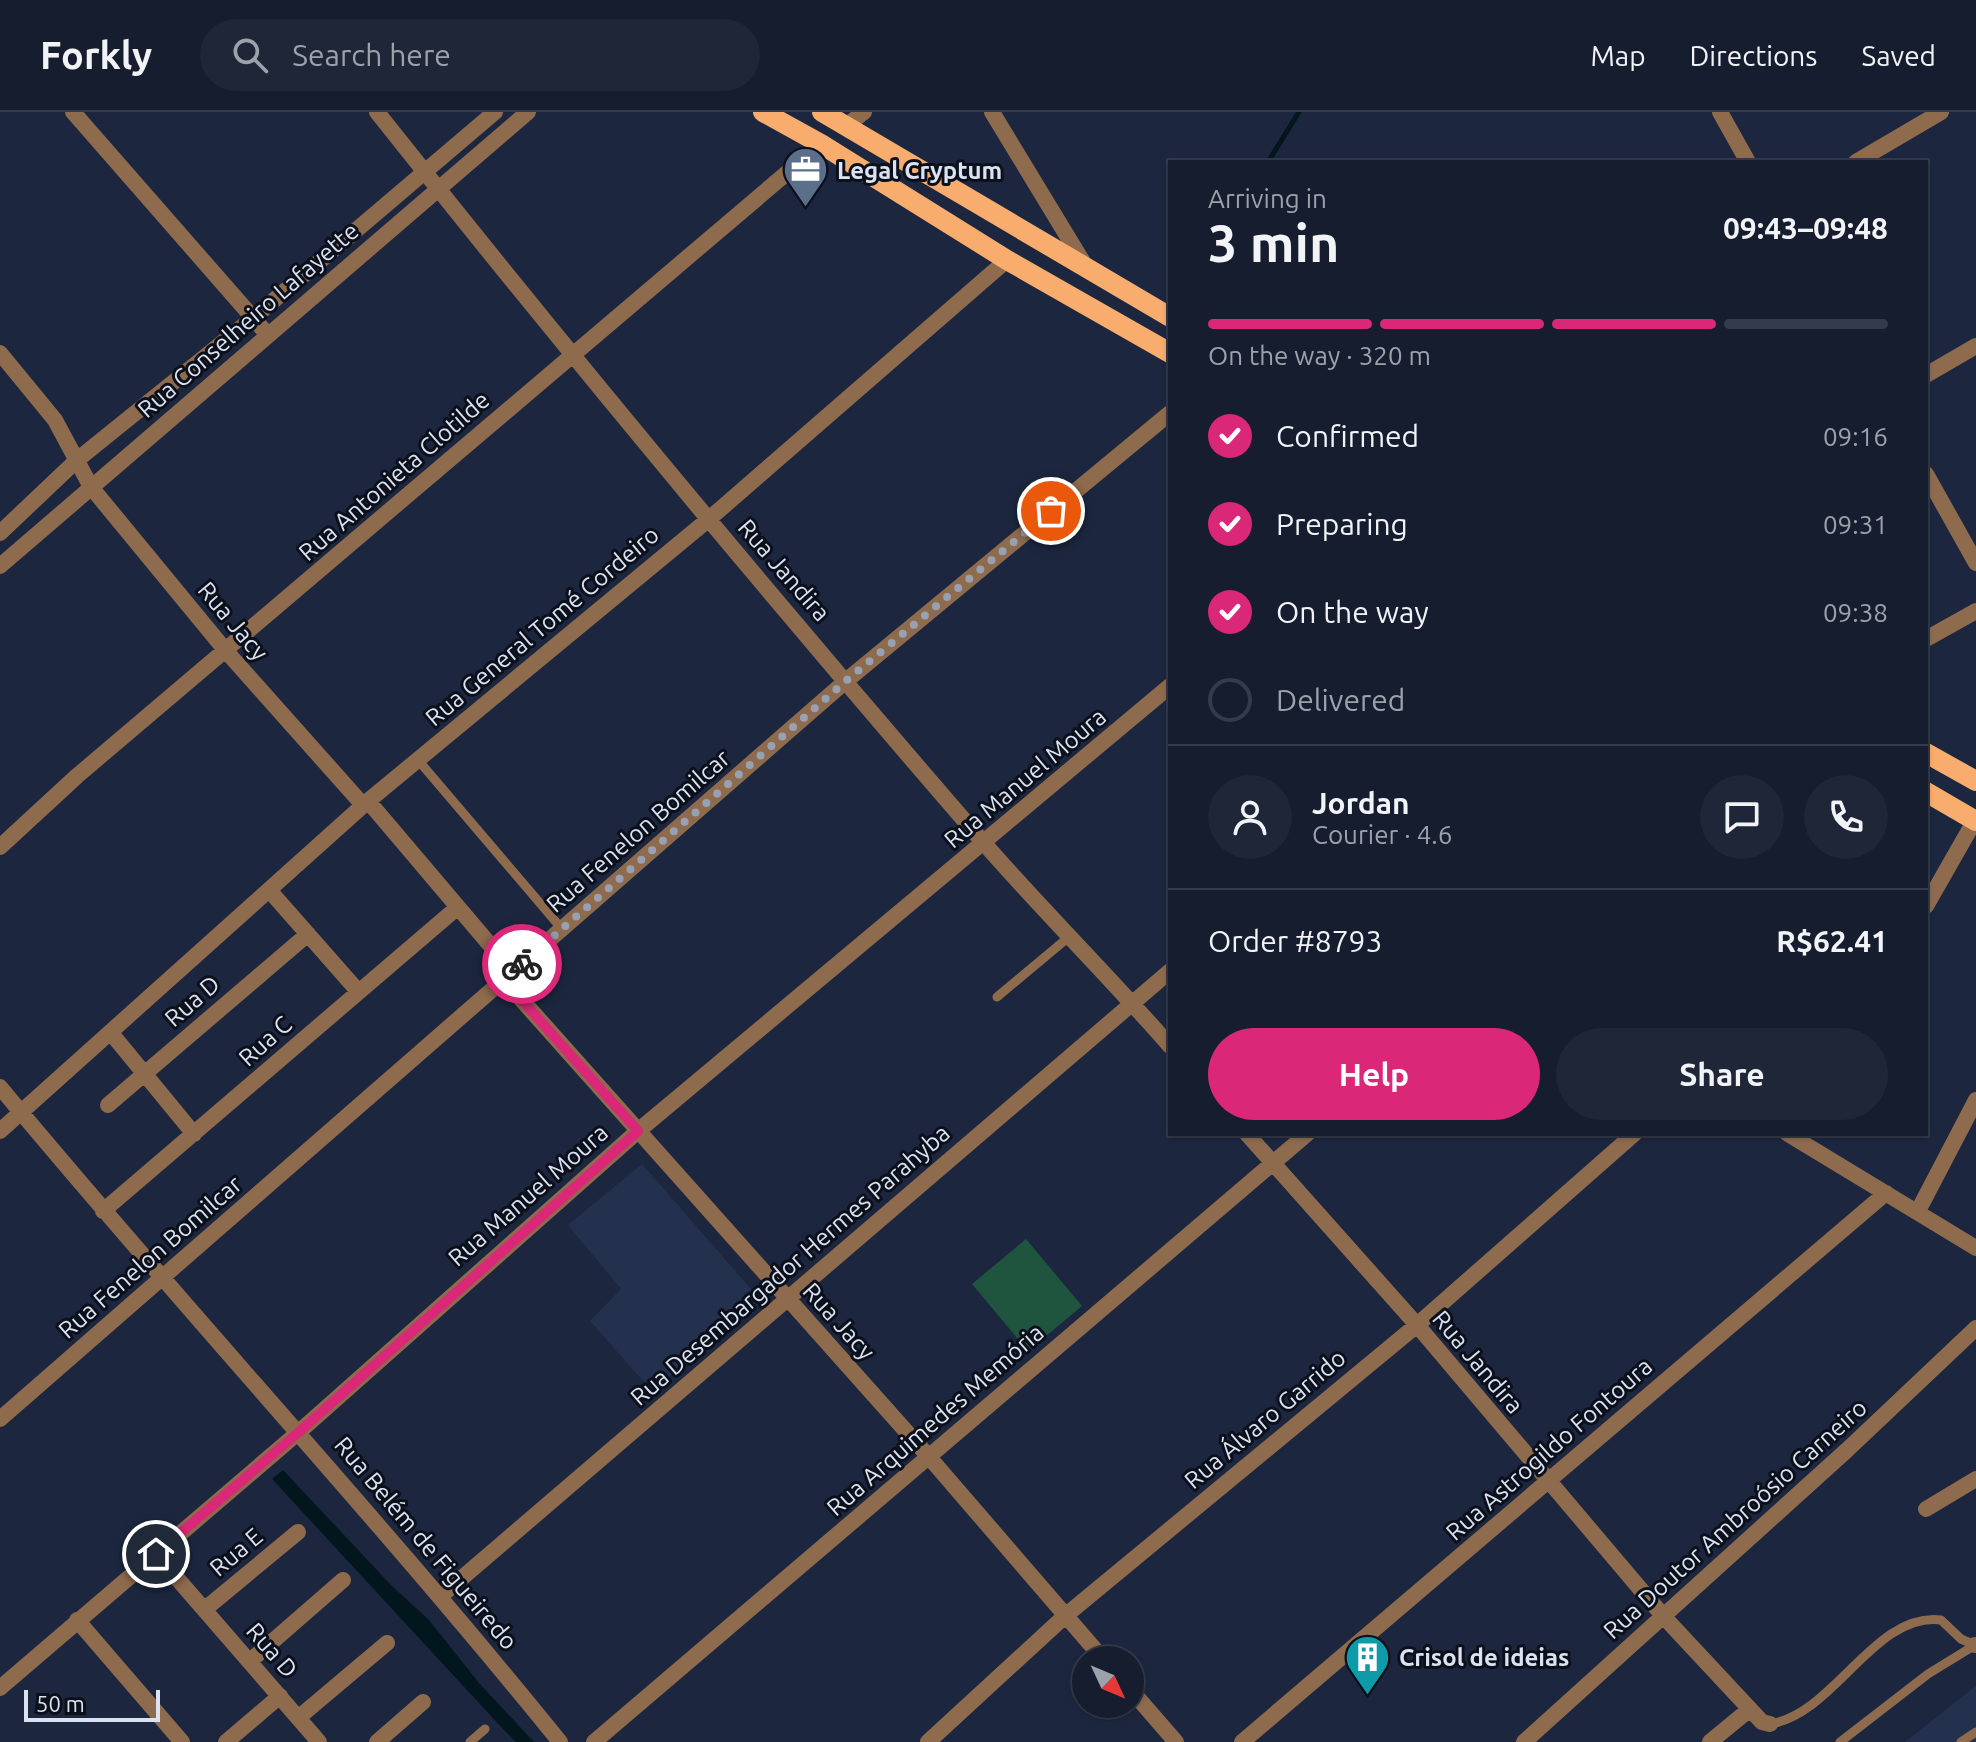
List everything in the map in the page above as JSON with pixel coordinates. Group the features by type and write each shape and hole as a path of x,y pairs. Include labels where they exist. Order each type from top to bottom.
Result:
{"main road":[{"path":"763,112 821,144 1007,260 1168,352"},
{"path":"822,112 1168,316"},
{"path":"1928,754 1976,781"},
{"path":"1928,793 1975,821"}],"street":[{"path":"73,112 268,335"},
{"name":"Rua Jandira","path":"377,112 435,190 572,355 984,843 1168,1044"},
{"name":"Rua Conselheiro Lafayette","path":"0,533 77,460 253,318 495,112"},
{"name":"Rua Conselheiro Lafayette","path":"0,566 528,112"},
{"path":"846,126 864,112"},
{"path":"992,112 1086,267"},
{"path":"1720,112 1747,160"},
{"path":"1859,160 1941,112"},
{"name":"Rua Antonieta Clotilde","path":"0,847 821,144"},
{"name":"Rua General Tomé Cordeiro","path":"0,1131 365,803 709,519 1007,260"},
{"path":"1928,374 1976,346"},
{"name":"Rua Jacy","path":"0,353 55,420 91,487 226,651 458,907 508,976 638,1131 929,1457 1092,1646"},
{"name":"Rua Fenelon Bomilcar","path":"0,1419 847,680 1168,415"},
{"path":"1928,478 1976,563"},
{"path":"1928,638 1976,611"},
{"name":"Rua Manuel Moura","path":"0,1688 300,1431 638,1131 1168,688"},
{"path":"1928,903 1975,821"},
{"path":"269,890 357,990"},
{"name":"Rua C","path":"103,1211 357,990 458,907"},
{"name":"Rua D","path":"108,1105 308,934"},
{"name":"Rua Desembargador Hermes Parahyba","path":"442,1595 1168,973"},
{"path":"111,1033 194,1134"},
{"name":"Rua Belém de Figueiredo","path":"0,1087 103,1211 442,1595 560,1742"},
{"path":"1918,1211 1976,1100"},
{"name":"Rua Jandira","path":"1249,1136 1417,1325 1664,1617 1762,1722 1770,1724"},
{"name":"Rua Arquimedes Memória","path":"594,1742 1305,1136"},
{"name":"Rua Álvaro Garrido","path":"928,1742 1065,1616 1417,1325 1632,1136"},
{"path":"1795,1136 1976,1248"},
{"name":"Rua Astrogildo Fontoura","path":"1242,1742 1886,1193"},
{"name":"Rua Doutor Ambroósio Carneiro","path":"1524,1742 1976,1328"},
{"path":"1926,1509 1976,1479"},
{"name":"Rua E","path":"205,1609 298,1532"},
{"name":"Rua D","path":"156,1554 319,1742"},
{"path":"250,1661 343,1580"},
{"path":"77,1620 182,1742"},
{"path":"298,1718 387,1643"},
{"path":"226,1742 280,1696"},
{"path":"377,1742 423,1702"},
{"path":"1144,1705 1176,1742"},
{"path":"1710,1742 1750,1709"}],"lane":[{"path":"418,760 562,929"},
{"path":"997,997 1070,936"},
{"path":"1770,1724 1787,1719 1826,1692 1895,1631 1918,1620 1941,1620 1961,1639 1975,1645"},
{"path":"1840,1742 1928,1674 1975,1645"},
{"path":"470,1742 485,1729"},
{"path":"1963,1741 1976,1732"}],"shaded area":[{"path":"642,1164 758,1297 755,1304 652,1391 590,1321 621,1289 568,1225"},
{"path":"283,1470 391,1585 429,1620 479,1683 534,1742 516,1742 503,1729 272,1479"},
{"path":"1976,1686 1976,1742 1905,1742"}],"green space":[{"path":"1026,1239 1082,1306 1028,1351 972,1284"}],"waterway":[{"path":"1269,160 1299,112"}],"way so far":[{"path":"522,964 847,680 1051,511"}],"place":[{"name":"Legal Cryptum","path":"806,209"},
{"name":"Crisol de ideias","path":"1368,1696"}],"route":[{"path":"156,1554 300,1431 638,1131 504,980 522,964"}]}
